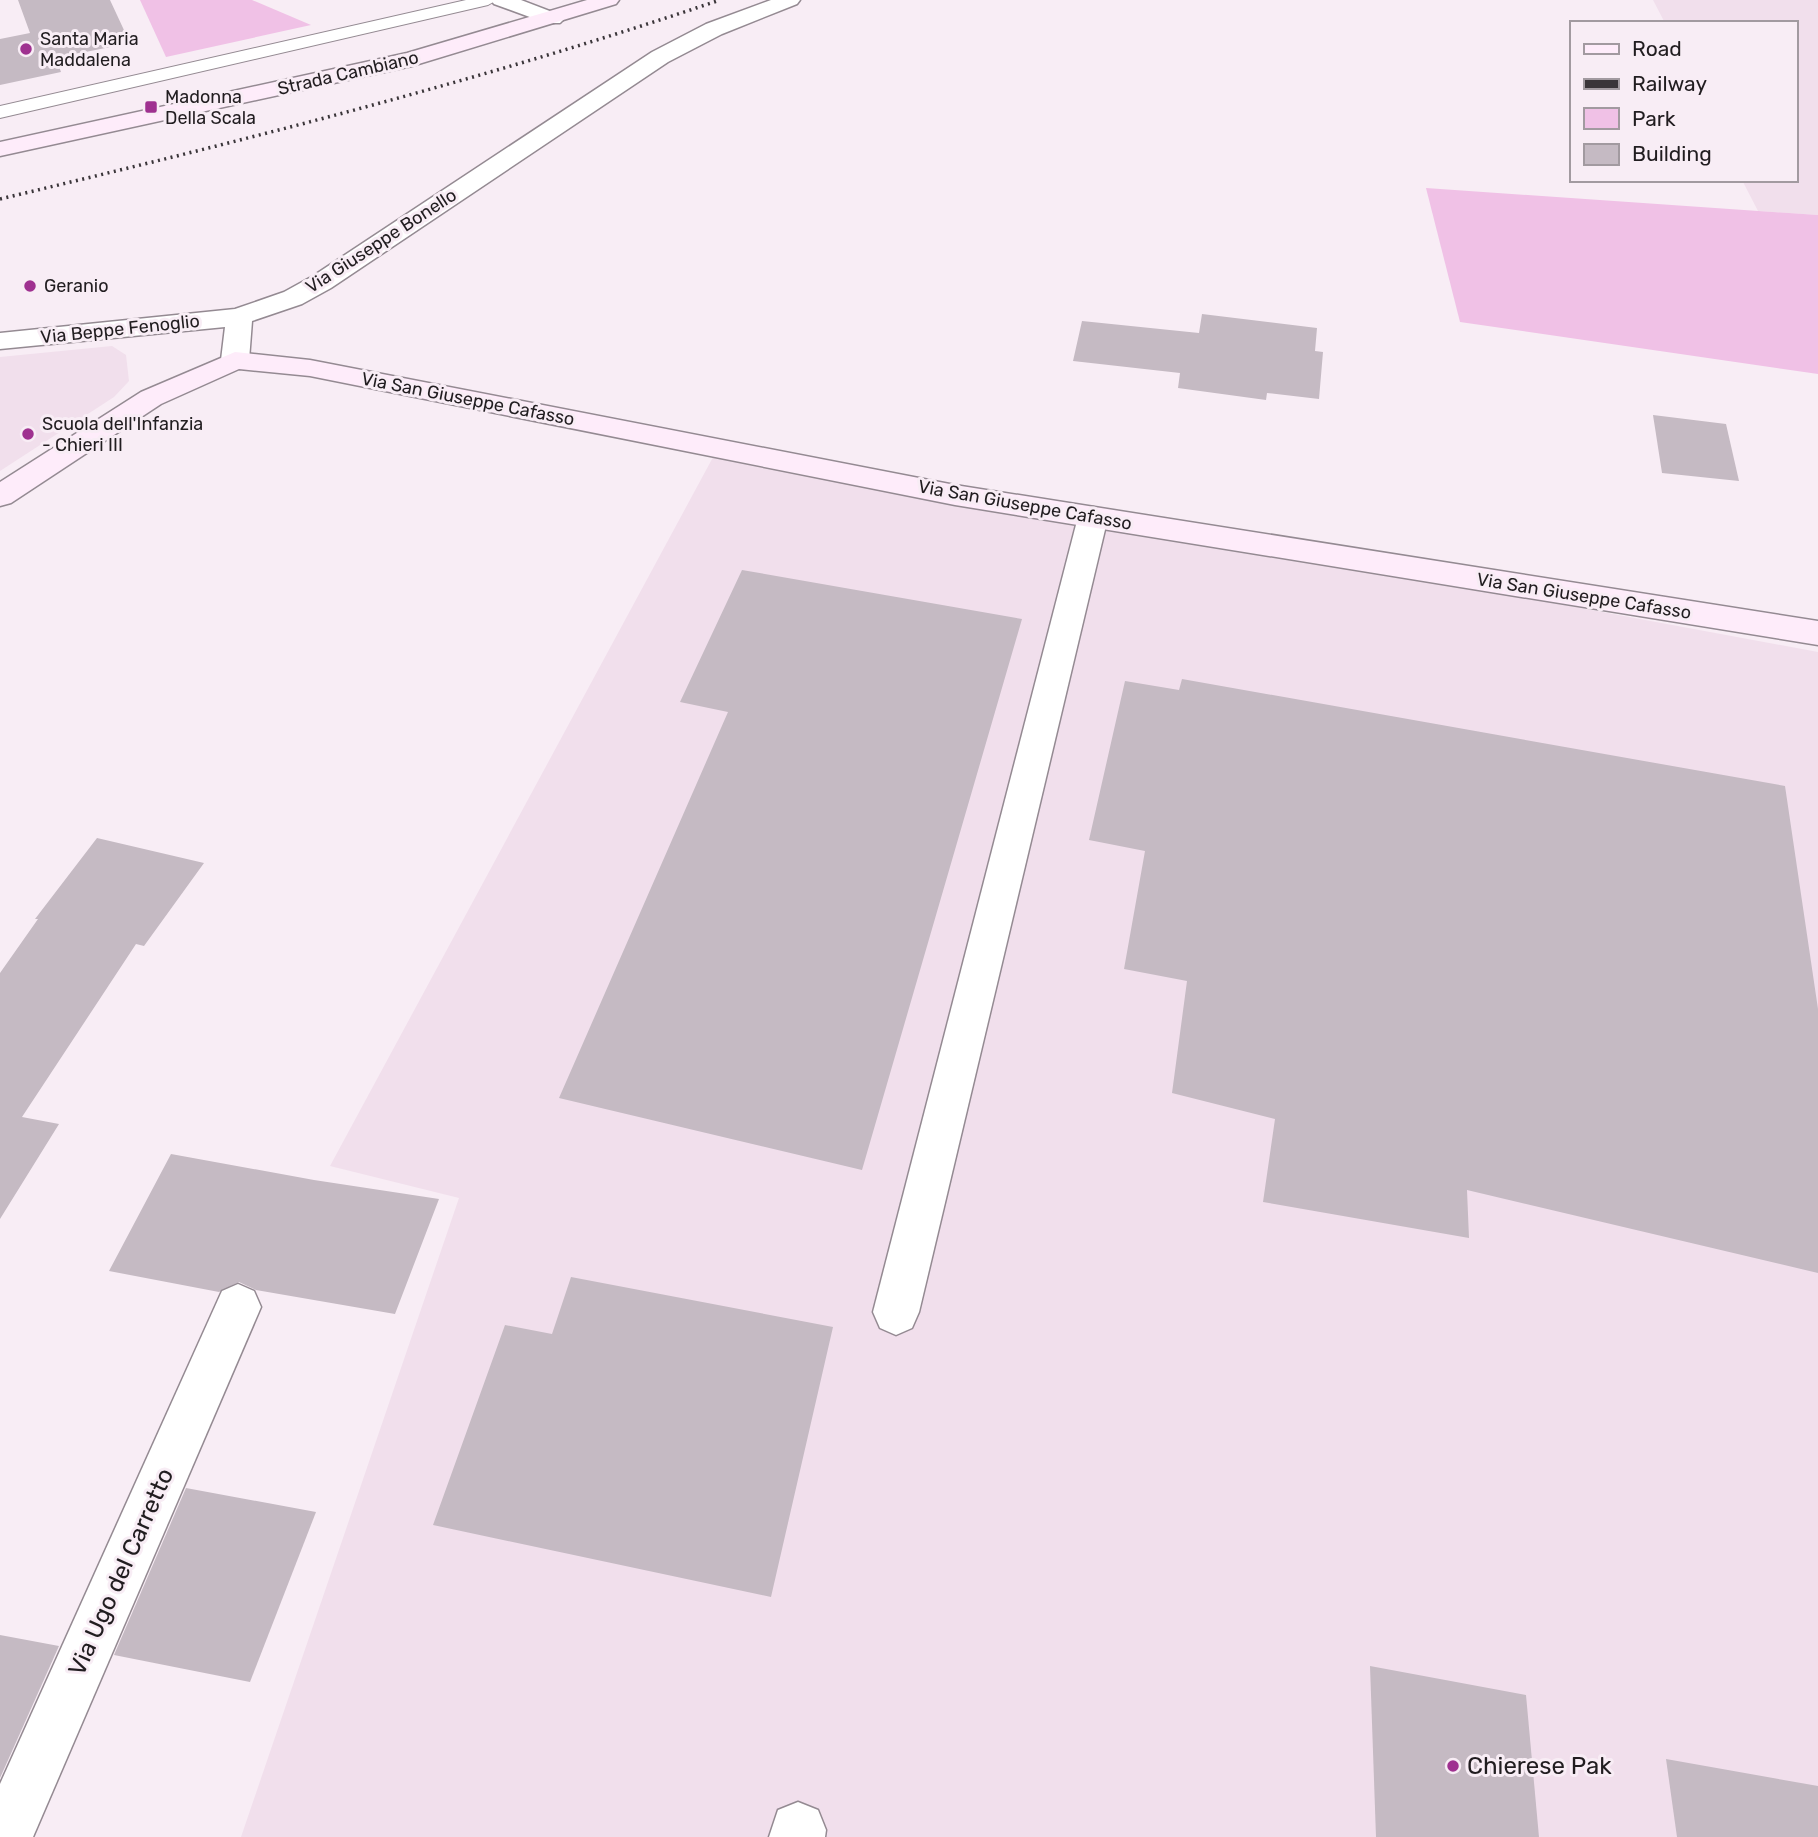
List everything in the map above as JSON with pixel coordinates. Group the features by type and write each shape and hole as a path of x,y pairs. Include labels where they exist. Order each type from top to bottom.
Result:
{"street":[{"path":"501,0 553,19"},
{"name":"Strada Cambiano","path":"0,149 412,59 553,19 609,0"},
{"name":"Via Giuseppe Bonello","path":"239,317 293,298 322,282 660,57 714,29 790,0"},
{"path":"0,496 151,398 235,360 239,317"},
{"name":"Via Beppe Fenoglio","path":"0,341 239,317"},
{"name":"Via San Giuseppe Cafasso","path":"235,360 310,368 955,495 1818,633"},
{"path":"896,1312 1093,517"},
{"name":"Via Ugo del Carretto","path":"5,1837 238,1307"}],"lane":[{"path":"0,111 488,0"}],"shaded area":[{"path":"1653,0 1818,0 1818,215 1758,211 1743,182 1797,182 1797,21 1664,21"},
{"name":"Scuola dell'Infanzia - Chieri III","path":"112,346 126,355 129,381 114,397 0,471 0,357"},
{"path":"718,448 1818,652 1818,1837 241,1837 459,1198 330,1166"}],"green space":[{"path":"140,0 252,0 311,25 166,57"},
{"path":"1426,188 1818,215 1818,374 1460,322"}],"building":[{"path":"18,0 110,0 130,43 56,58 61,72 0,85 0,39 30,33"},
{"path":"1202,314 1317,328 1315,351 1323,352 1319,399 1267,393 1266,400 1178,388 1180,373 1073,361 1082,321 1199,333"},
{"path":"1653,415 1726,424 1739,481 1662,473"},
{"path":"742,570 1022,619 862,1170 559,1098 728,712 680,702"},
{"path":"1182,679 1785,786 1818,1009 1818,1273 1467,1190 1469,1238 1263,1202 1275,1119 1172,1093 1187,981 1124,969 1145,851 1089,840 1125,681 1179,690"},
{"path":"97,838 204,863 144,946 136,944 22,1117 59,1124 0,1219 0,973 38,919 35,919"},
{"path":"171,1154 439,1199 395,1314 256,1290 239,1282 219,1292 109,1271"},
{"path":"571,1277 833,1327 771,1597 433,1525 505,1325 552,1334"},
{"path":"186,1488 316,1512 250,1682 114,1655"},
{"path":"0,1635 59,1646 0,1778"},
{"name":"Chierese Pak","path":"1370,1666 1526,1695 1539,1837 1376,1837"},
{"name":"Chierese Pak","path":"1666,1759 1818,1786 1818,1837 1677,1837"}],"railway":[{"path":"0,199 363,108 542,57 720,0"}],"place":[{"name":"Santa Maria Maddalena","path":"26,49"},
{"name":"Madonna Della Scala","path":"151,107"},
{"name":"Geranio","path":"30,286"},
{"name":"Scuola dell'Infanzia - Chieri III","path":"28,434"},
{"name":"Chierese Pak","path":"1453,1766"}]}
